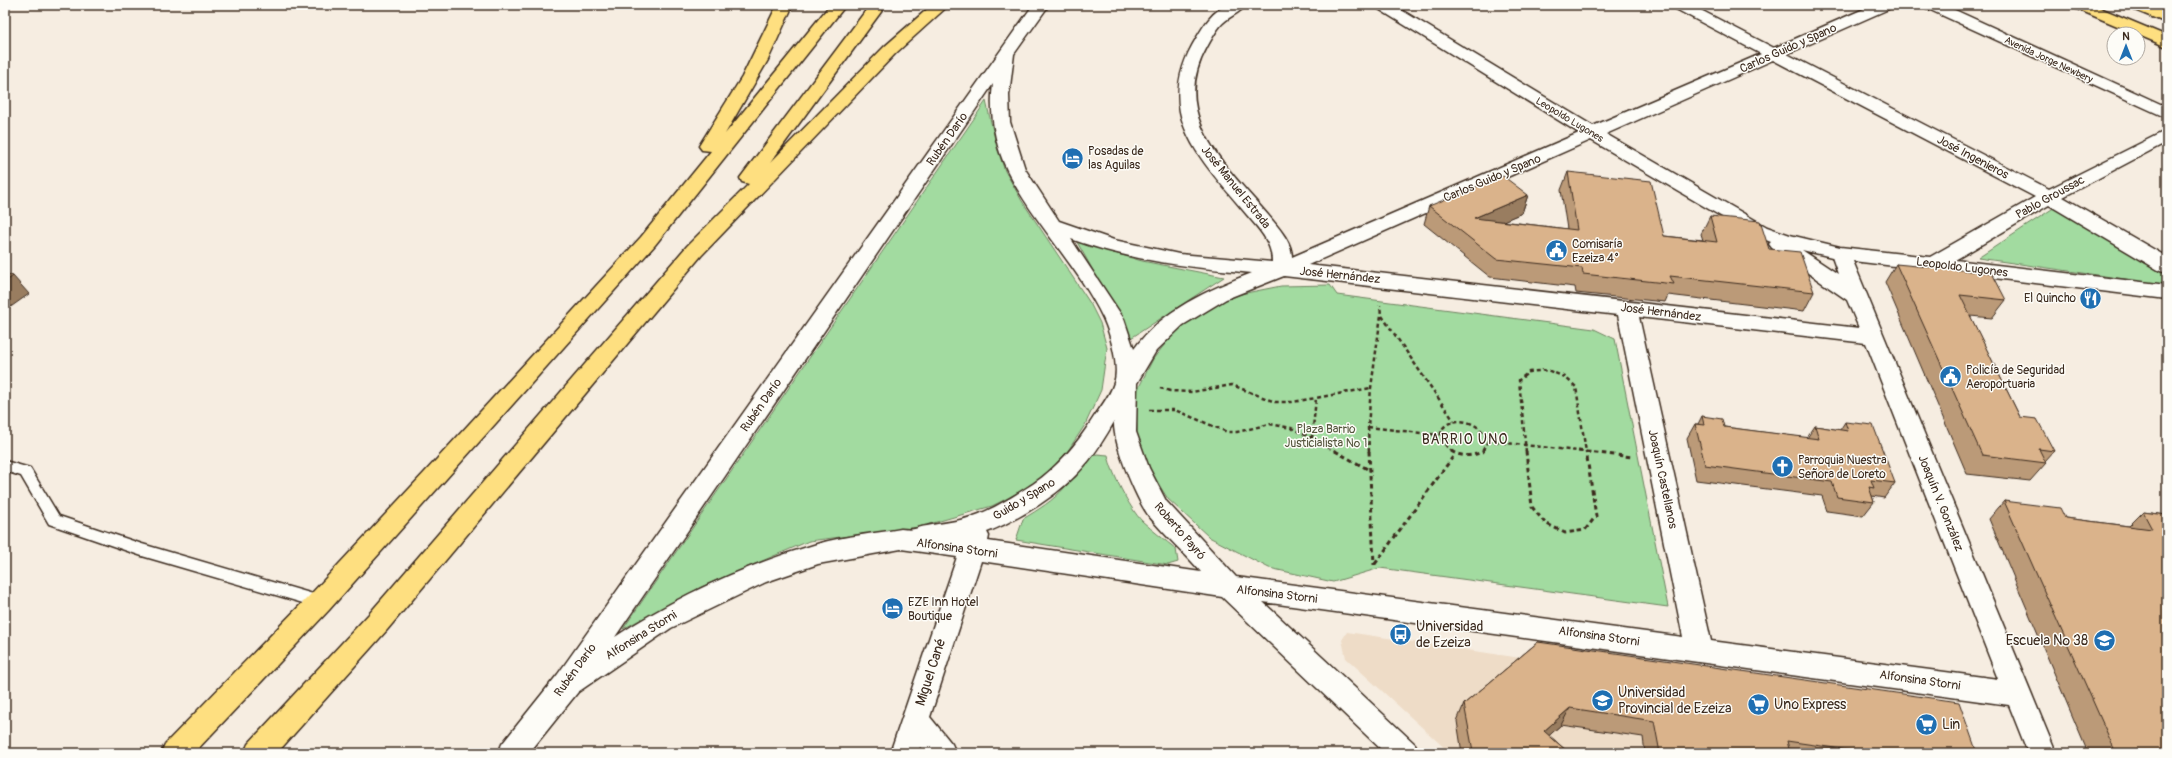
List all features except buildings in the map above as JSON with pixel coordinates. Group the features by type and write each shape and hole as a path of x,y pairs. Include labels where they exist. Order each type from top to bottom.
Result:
{"highway":[{"path":"648,240 735,105 770,43 785,5"},
{"path":"175,753 320,602 648,240 838,5"},
{"path":"258,753 378,622 694,251 878,5"},
{"path":"694,251 890,50 941,5"},
{"path":"2080,5 2167,42"},
{"path":"2135,5 2167,17"},
{"path":"2143,5 2167,17"}],"street":[{"path":"1041,5 1006,54 1000,95 1001,122 1008,149 1016,170 1033,198 1053,226"},
{"name":"José Manuel Estrada","path":"1238,5 1214,22 1198,48 1188,74 1186,100 1191,124 1205,153 1272,232 1282,251 1282,269"},
{"name":"Leopoldo Lugones","path":"1382,5 1593,134 1760,230 1856,296"},
{"path":"1679,5 1775,54"},
{"name":"Carlos Guido y Spano","path":"1125,385 1142,353 1162,331 1190,310 1224,292 1282,269 1886,5"},
{"name":"Avenida Jorge Newbery","path":"1931,5 2167,113"},
{"name":"Rubén Darío","path":"512,753 568,683 1006,54"},
{"name":"José Ingenieros","path":"1775,54 2049,197 2167,266"},
{"name":"Pablo Groussac","path":"1935,263 2049,197 2167,134"},
{"name":"José Hernández","path":"1053,226 1110,246 1142,254 1178,260 1282,269 1874,337"},
{"name":"Roberto Payró","path":"1053,226 1114,320 1122,343 1126,361 1125,432 1137,468 1157,508 1198,551 1229,587 1405,753"},
{"name":"Leopoldo Lugones","path":"1760,230 1785,240 1840,253 1935,263 2167,292"},
{"name":"Joaquín V. González","path":"1840,253 1856,296 1874,337 2042,753"},
{"name":"Joaquín Castellanos","path":"1628,308 1699,649"},
{"name":"Guido y Spano","path":"901,540 961,530 982,524 1034,496 1058,479 1077,459 1125,385"},
{"name":"Miguel Cané","path":"904,753 971,550 982,524"},
{"name":"Alfonsina Storni","path":"568,683 662,620 706,597 757,575 818,554 901,540 1229,587 1699,649 2018,694"},
{"path":"915,719 942,753"}],"lane":[{"path":"5,466 25,472 54,520 142,550 320,602"}],"path":[{"path":"1380,305 1381,315 1371,388 1368,427 1374,565 1455,454"},
{"path":"1381,315 1454,421"},
{"path":"1547,370 1566,377 1576,387 1596,516 1585,530 1565,533 1545,523 1532,507 1526,444 1519,380 1529,372 1547,370"},
{"path":"1160,388 1170,391 1192,392 1232,385 1275,402 1292,402 1371,388"},
{"path":"1312,438 1316,398"},
{"path":"1147,411 1176,410 1227,432 1236,432 1260,425 1270,424 1291,428 1371,471"},
{"path":"1454,421 1466,421 1481,429 1488,441 1487,446 1479,454 1465,456 1455,454 1444,446 1439,435 1444,425 1454,421"},
{"path":"1368,427 1439,435"},
{"path":"1488,441 1526,444 1639,458"}],"shaded area":[{"name":"Universidad Provincial de Ezeiza","path":"1347,632 1568,665 1965,753 1450,753 1346,658 1342,640"}],"green space":[{"path":"986,101 997,148 1005,171 1022,201 1090,303 1100,323 1107,348 1101,390 1085,425 1067,452 1045,475 1024,490 992,506 919,527 809,541 701,587 623,629"},
{"path":"2055,207 2167,274 2167,285 1978,258"},
{"path":"1077,242 1142,261 1224,277 1131,338"},
{"name":"Plaza Barrio Justicialista Nº 1","path":"1330,285 1337,295 1594,329 1615,339 1668,607 1380,568 1333,582 1269,568 1209,537 1168,499 1145,463 1137,435 1136,393 1153,359 1177,329 1207,307 1236,295 1281,286"},
{"path":"1097,454 1108,455 1117,480 1132,508 1142,521 1176,549 1178,562 1168,565 1016,540 1023,519 1056,496 1083,464"}],"place":[{"name":"Posadas de las Aguilas","path":"1073,158"},
{"name":"Comisaría Ezeiza 4°","path":"1556,251"},
{"name":"El Quincho","path":"2091,298"},
{"name":"Policía de Seguridad Aeroportuaria","path":"1951,377"},
{"name":"Parroquia Nuestra Señora de Loreto","path":"1783,467"},
{"name":"EZE Inn Hotel Boutique","path":"892,609"},
{"name":"Universidad de Ezeiza","path":"1401,634"},
{"name":"Escuela Nº 38","path":"2104,640"},
{"name":"Universidad Provincial de Ezeiza","path":"1603,700"},
{"name":"Uno Express","path":"1759,704"},
{"name":"Lin","path":"1926,724"}],"district":[{"name":"BARRIO UNO","path":"1465,439"}]}
